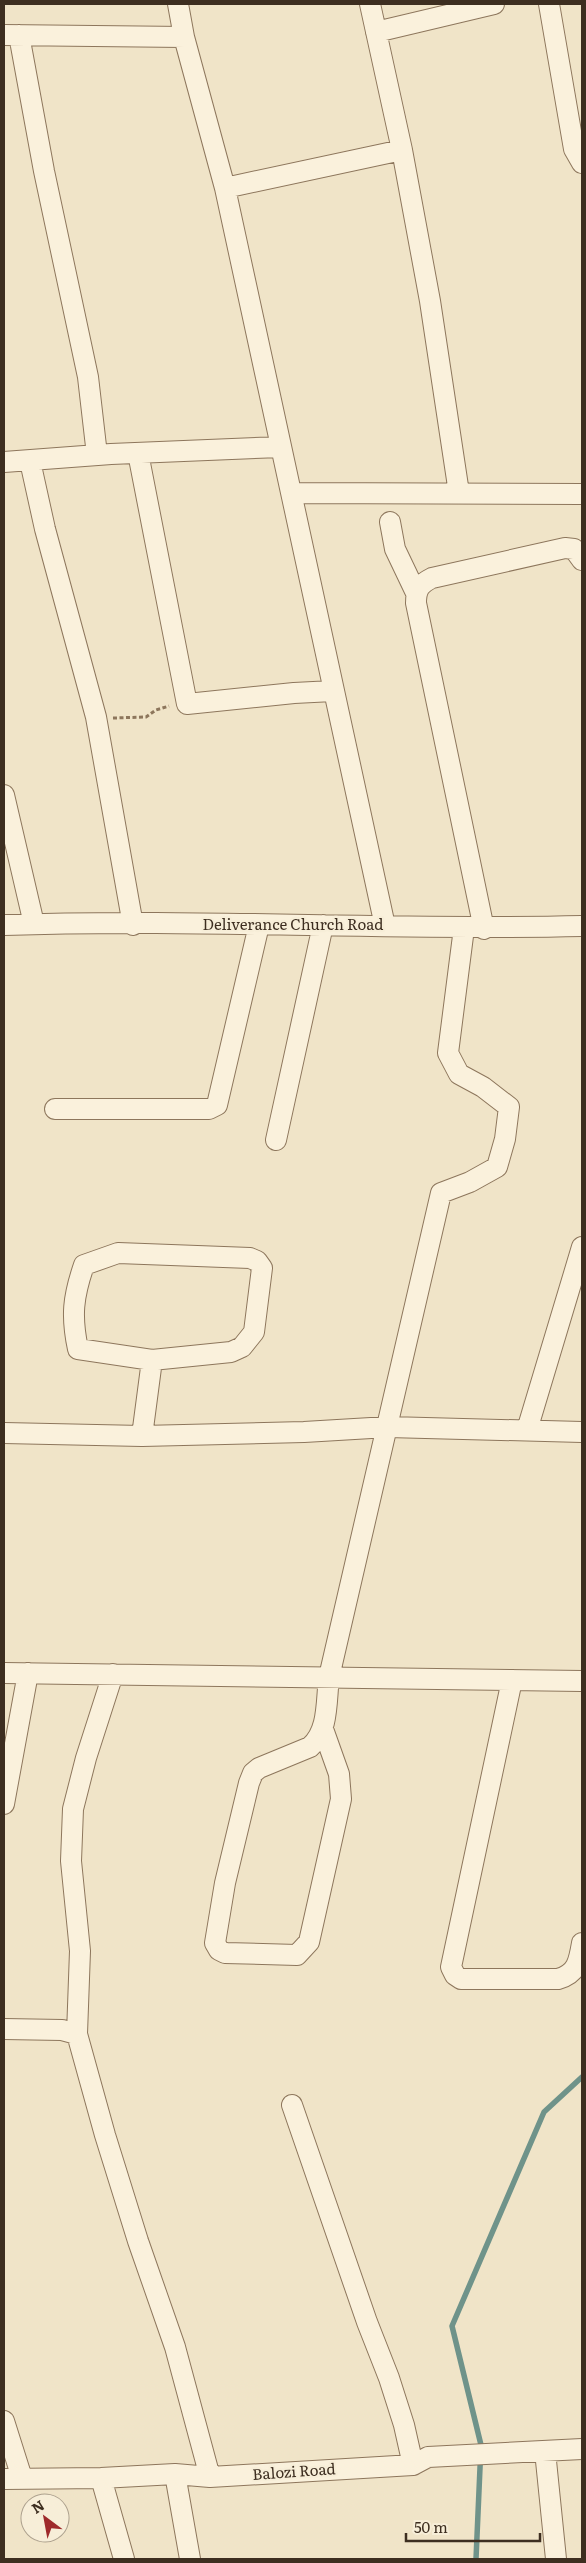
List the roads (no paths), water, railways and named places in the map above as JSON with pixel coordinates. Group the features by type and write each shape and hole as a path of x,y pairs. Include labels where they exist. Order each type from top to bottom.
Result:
{"street":[{"path":"178,4 184,37 225,188 333,691 386,926"},
{"path":"370,4 402,150 430,301 459,493"},
{"path":"376,32 494,4"},
{"path":"549,4 574,149 582,163"},
{"path":"97,455 88,377 44,170 12,35 184,37"},
{"path":"225,188 402,150"},
{"path":"4,462 30,462 97,455 281,447"},
{"path":"138,453 187,704 333,691"},
{"path":"30,462 45,529 96,717 133,924"},
{"path":"292,493 582,494"},
{"path":"390,522 395,549 416,593 416,603 484,929"},
{"path":"416,593 421,583 432,578 565,548 574,549 582,560"},
{"path":"4,795 34,924"},
{"name":"Deliverance Church Road","path":"4,925 323,925 484,929 582,926"},
{"path":"56,1109 209,1109 217,1105 259,925"},
{"path":"276,1140 323,925"},
{"path":"323,1730 339,1774 341,1799 309,1942 297,1955 224,1953 219,1950 215,1942 225,1883 249,1783 259,1768 310,1747 316,1742 323,1730 329,1677 441,1193 470,1182 496,1167 504,1139 509,1106 483,1087 459,1074 448,1053 464,928"},
{"path":"527,1430 582,1247"},
{"path":"118,1253 250,1258 258,1261 262,1268 254,1332 249,1341 231,1352 152,1360 78,1349 73,1324 74,1293 84,1264 118,1253"},
{"path":"142,1436 152,1360"},
{"path":"4,1434 142,1436 304,1432 388,1427 582,1432"},
{"path":"4,1672 582,1681"},
{"path":"4,1804 28,1673"},
{"path":"113,1674 86,1758 73,1809 72,1861 80,1951 77,2034 105,2135 135,2232 175,2347 210,2477"},
{"path":"512,1680 451,1967 455,1975 461,1979 558,1979 569,1976 575,1970 582,1943"},
{"path":"4,2029 62,2030 77,2034"},
{"path":"292,2105 404,2425 420,2461"},
{"path":"4,2421 13,2478"},
{"name":"Balozi Road","path":"13,2478 101,2478 175,2474 210,2477 505,2453 582,2449"},
{"path":"545,2451 556,2559"},
{"path":"175,2474 190,2559"},
{"path":"101,2478 124,2559"}],"waterway":[{"path":"476,2559 481,2445 452,2326 544,2112 582,2077"}]}
